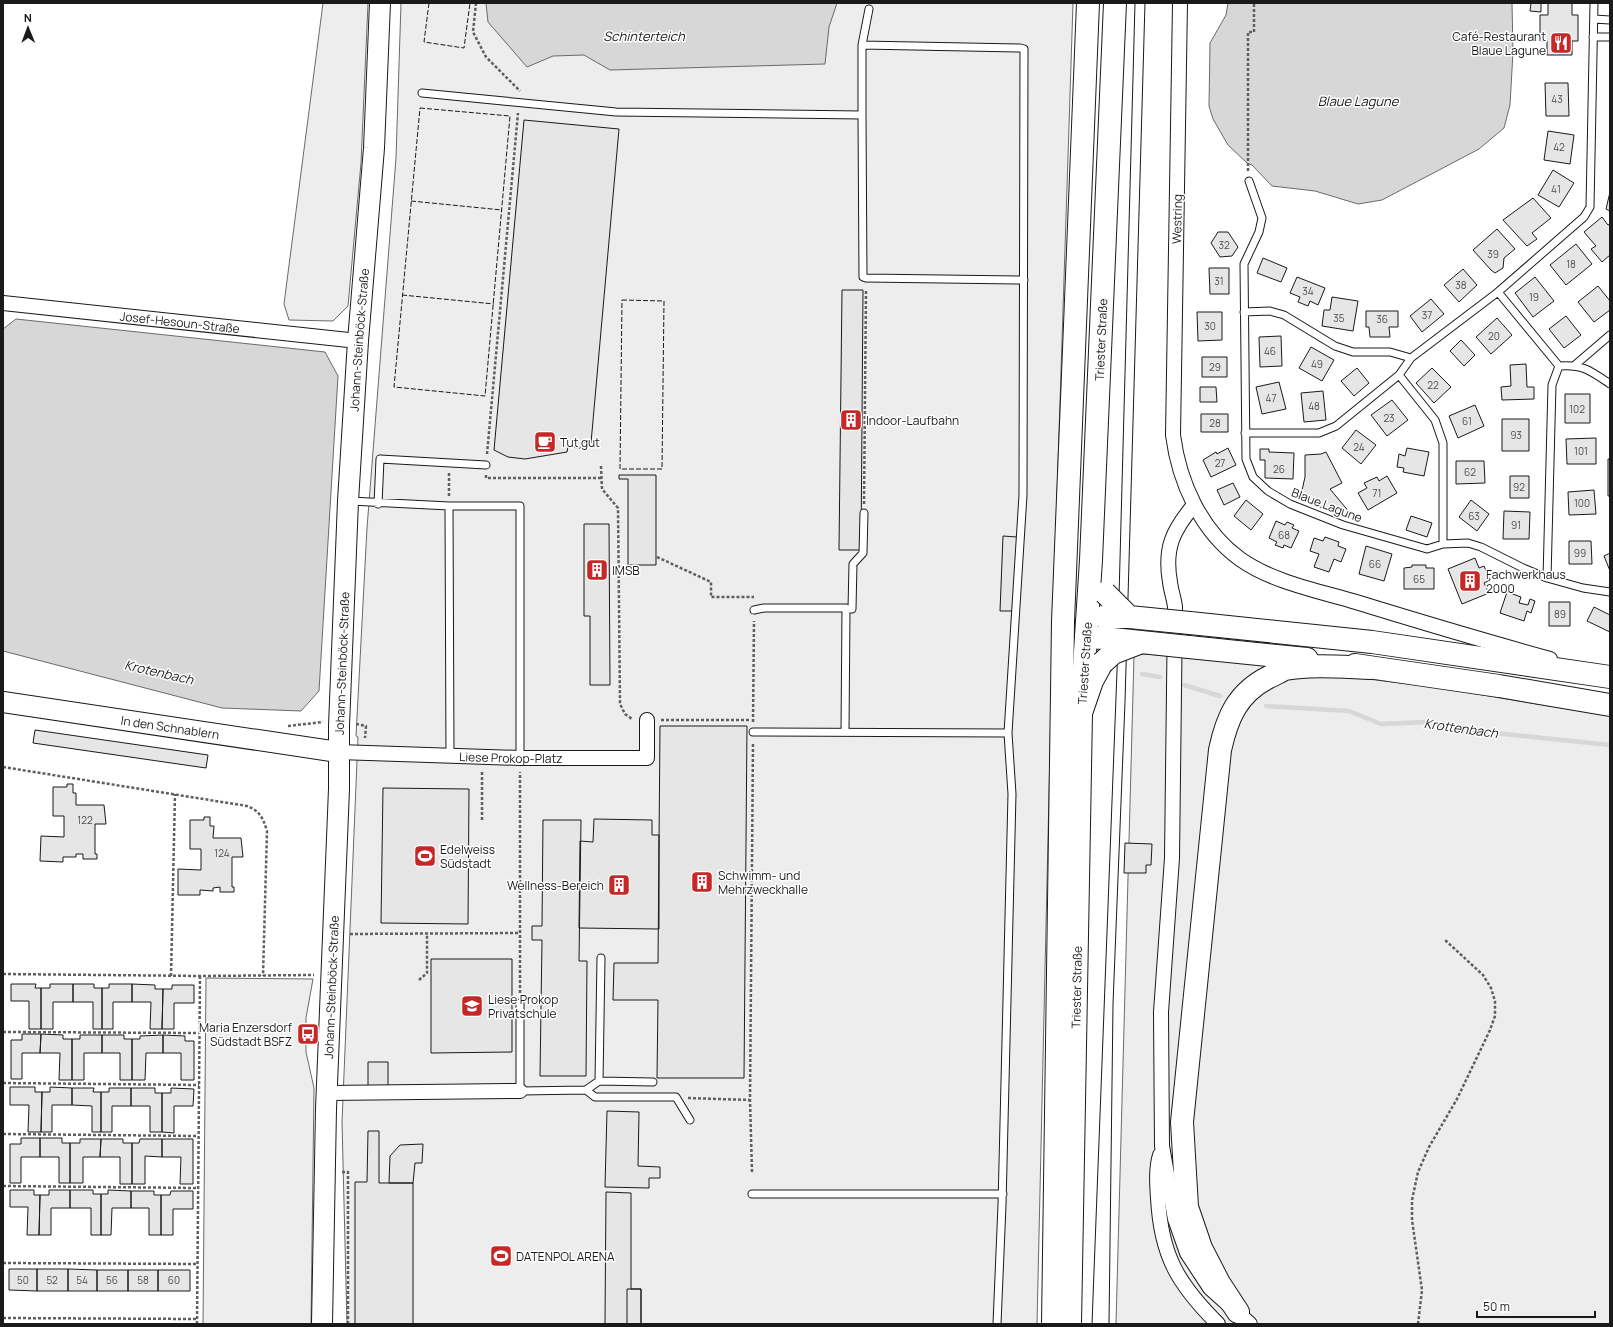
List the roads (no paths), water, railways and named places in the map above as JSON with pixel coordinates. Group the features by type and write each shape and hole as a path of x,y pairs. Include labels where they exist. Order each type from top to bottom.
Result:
{"main road":[{"name":"Triester Straße","path":"1054,1324 1063,622 1088,3"},
{"name":"Triester Straße","path":"1070,1324 1081,713 1095,627 1091,560 1115,3"},
{"path":"1091,560 1105,593 1130,617"},
{"path":"1095,627 1130,617 1372,642 1610,677"},
{"path":"1063,622 1095,627 1142,642 1307,658 1499,686 1610,705"},
{"path":"1081,713 1092,681 1102,663 1113,653 1142,642"},
{"path":"1244,1318 1219,1283 1201,1248 1188,1207 1182,1122 1220,750 1226,724 1237,704 1256,683 1284,670 1307,667 1371,668"}],"street":[{"name":"Johann-Steinböck-Straße","path":"322,1324 327,1093 340,789 338,752 348,501 358,341 374,148 380,3"},
{"name":"Westring","path":"1180,3 1174,436 1176,456 1181,473 1194,504 1209,528 1239,559 1259,571 1304,587 1610,677"},
{"name":"Josef-Hesoun-Straße","path":"3,303 286,332 358,341"},
{"path":"1194,504 1173,535 1168,554 1170,583 1175,607 1172,858 1161,1012 1162,1146 1175,1219 1187,1253 1210,1288 1244,1318"},
{"name":"In den Schnablern","path":"3,702 338,752"},
{"name":"Liese Prokop-Platz","path":"338,752 520,758 647,758 647,720"},
{"path":"327,1093 520,1091"},
{"path":"1162,1146 1158,1160 1157,1186 1160,1222 1166,1249 1174,1270 1184,1286 1218,1324"}],"lane":[{"path":"1246,433 1319,433 1336,426 1399,375 1411,358 1498,292 1584,217 1590,207 1594,3"},
{"path":"870,9 862,45 862,277 1024,280"},
{"path":"1594,19 1610,20"},
{"path":"1593,38 1610,37"},
{"path":"862,45 1024,49 1023,495 1008,733 1012,794 1002,1194 997,1324"},
{"path":"422,93 616,112 862,115"},
{"name":"Blaue Lagune","path":"1249,181 1262,218 1259,232 1244,264 1246,459 1254,477 1268,491 1290,504 1343,525 1427,549 1443,544 1468,543 1481,547 1547,578 1583,588 1610,592"},
{"path":"1498,292 1559,366"},
{"path":"1244,312 1270,311 1284,315 1335,346 1353,352 1390,352 1411,358"},
{"path":"1575,365 1610,335"},
{"path":"1559,366 1575,365 1590,370 1610,384"},
{"path":"1547,578 1552,385 1559,366"},
{"path":"1399,375 1435,420 1443,443 1443,544"},
{"path":"378,504 380,459 486,465"},
{"path":"348,501 378,504 520,506 520,758"},
{"path":"449,506 450,756"},
{"path":"754,610 764,608 852,609 854,564 864,553 864,513"},
{"path":"845,732 846,609"},
{"path":"753,732 1008,733"},
{"path":"599,1081 601,958"},
{"path":"520,1003 520,1091 586,1090 599,1081 653,1082"},
{"path":"586,1090 595,1096 676,1098 690,1120"},
{"path":"752,1194 1002,1194"}],"water":[{"name":"Schinterteich","path":"486,3 837,3 829,27 825,64 610,70 584,55 553,56 527,67 488,22"},
{"name":"Blaue Lagune","path":"1228,3 1512,3 1513,52 1510,105 1504,128 1479,149 1382,200 1358,204 1315,191 1272,186 1252,165 1247,163 1228,145 1213,119 1209,106 1210,43 1226,15"},
{"name":"Krotenbach","path":"16,319 325,352 338,376 319,691 301,711 222,708 3,651 3,329"}],"waterway":[{"name":"Krottenbach","path":"1142,674 1160,677"},
{"name":"Krottenbach","path":"1184,685 1220,696"},
{"name":"Krottenbach","path":"1266,706 1349,711 1381,724 1426,722 1465,730 1610,745"}],"tram line":[{"path":"1092,1324 1117,671 1135,3"},
{"path":"1109,1324 1113,1004 1125,702 1145,3"}],"place":[{"name":"Café-Restaurant Blaue Lagune","path":"1561,43"},
{"name":"Indoor-Laufbahn","path":"851,420"},
{"name":"Tut gut","path":"545,442"},
{"name":"IMSB","path":"597,570"},
{"name":"Fachwerkhaus 2000","path":"1470,581"},
{"name":"Edelweiss Südstadt","path":"425,856"},
{"name":"Schwimm- und Mehrzweckhalle","path":"702,882"},
{"name":"Wellness-Bereich","path":"619,885"},
{"name":"Liese Prokop Privatschule","path":"472,1006"},
{"name":"Maria Enzersdorf Südstadt BSFZ","path":"308,1034"},
{"name":"DATENPOL ARENA","path":"501,1256"}]}
